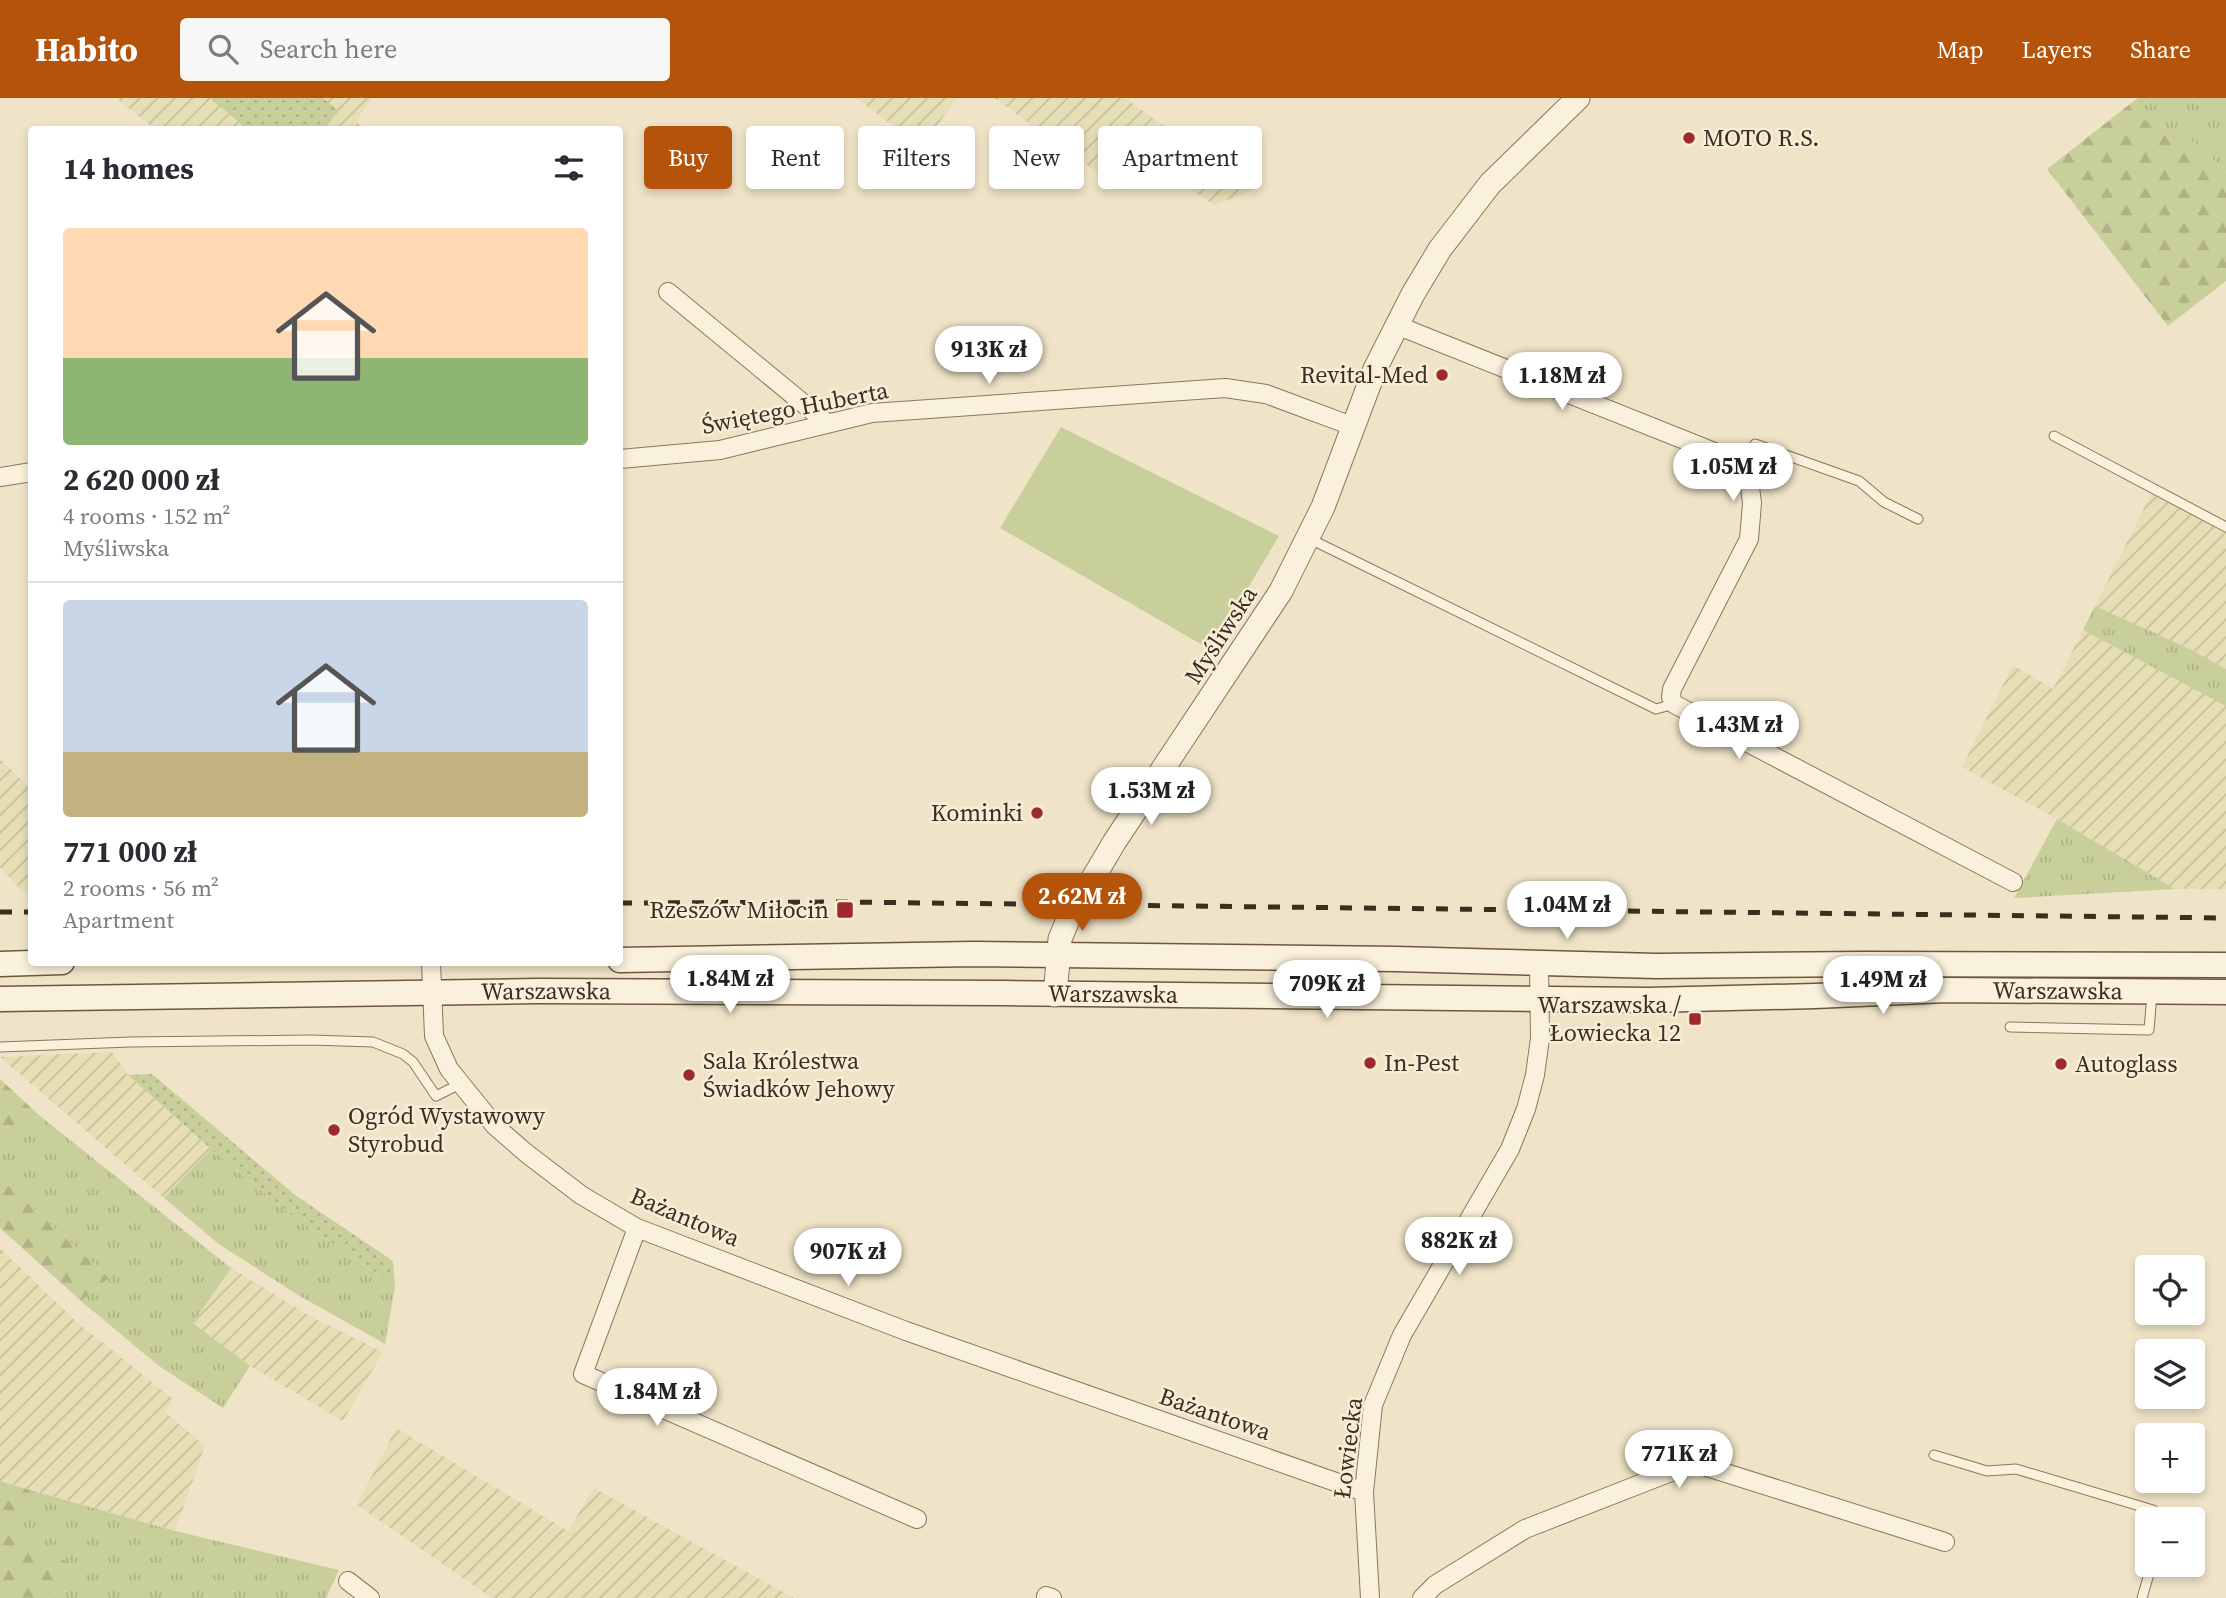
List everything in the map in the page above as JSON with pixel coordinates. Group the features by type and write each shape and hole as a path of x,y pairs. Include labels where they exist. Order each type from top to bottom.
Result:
{"main road":[{"name":"Warszawska","path":"623,960 973,954 1213,956 1656,967 1865,964 2226,965"},
{"path":"0,964 28,963"},
{"name":"Warszawska","path":"0,999 431,993 856,992 1648,1000 1946,990 2226,992"}],"street":[{"name":"Myśliwska","path":"1055,995 1060,939 1067,922 1088,884 1281,591 1323,507 1373,374 1396,325 1440,249 1499,174 1578,98"},
{"path":"668,292 827,423"},
{"path":"1396,325 1742,463 1749,479 1752,503 1749,539 1672,689 1674,704 2013,882"},
{"name":"Świętego Huberta","path":"623,459 720,450 873,413 1225,388 1266,394 1352,426"},
{"path":"0,477 28,473"},
{"name":"Łowiecka","path":"1370,1598 1364,1492 1373,1405 1402,1335 1510,1149 1526,1109 1535,1075 1540,1038 1539,963"},
{"name":"Bażantowa","path":"431,966 434,1036 449,1069 460,1084 495,1126 526,1153 581,1195 637,1228 906,1331 1364,1492"},
{"path":"637,1228 583,1374 917,1519"},
{"path":"1422,1598 1435,1585 1525,1529 1694,1463 1945,1542"},
{"path":"348,1581 370,1598"}],"lane":[{"path":"2054,436 2226,527"},
{"path":"1755,444 1859,481 1884,502 1918,519"},
{"path":"1308,538 1656,709 1674,704"},
{"path":"2010,1027 2149,1030 2152,992"},
{"path":"0,1047 130,1042 373,1042 403,1054 413,1062 436,1096 460,1084"},
{"path":"1934,1454 1987,1471 2016,1469 2143,1507"},
{"path":"2142,1598 2148,1577"}],"shaded area":[{"path":"116,98 372,98 356,121 360,126 151,126"},
{"path":"856,98 957,98 937,126 894,126"},
{"path":"994,98 1125,98 1164,126 1098,126 1098,173 1084,163 1084,126 1033,126"},
{"path":"1190,189 1253,190 1214,205"},
{"path":"2153,490 2226,530 2226,669 2190,649 2095,606"},
{"path":"2083,630 2226,704 2226,889 2175,889 1962,767 2013,665 2053,689"},
{"path":"0,759 28,786 28,890 21,890 0,867"},
{"path":"112,1052 128,1075 211,1149 164,1198 0,1057"},
{"path":"0,1248 79,1324 172,1398 166,1413 205,1446 175,1531 0,1481"},
{"path":"231,1268 313,1318 383,1352 343,1421 250,1366 193,1323"},
{"path":"396,1428 568,1531 594,1488 794,1598 492,1598 357,1505"}],"green space":[{"path":"210,98 323,98 339,111 326,126 243,126"},
{"path":"2138,98 2226,98 2226,172 2185,135 2146,121 2130,104"},
{"path":"2130,104 2146,121 2185,135 2226,172 2226,281 2168,326 2047,169"},
{"path":"1061,427 1279,536 1211,650 1000,528"},
{"path":"2095,606 2190,649 2226,669 2226,706 2083,630"},
{"path":"2057,819 2175,889 2014,898"},
{"path":"152,1074 295,1195 393,1261 395,1286 290,1214 211,1149 128,1075"},
{"path":"0,1079 40,1116 0,1129"},
{"path":"40,1116 231,1268 193,1323 250,1366 223,1408 159,1366 81,1301 109,1278 0,1178 0,1129"},
{"path":"211,1149 290,1214 395,1286 385,1344 298,1295 220,1245 164,1198"},
{"path":"0,1178 109,1278 81,1301 0,1228"},
{"path":"0,1481 30,1490 20,1533 67,1562 62,1591 48,1598 0,1598"},
{"path":"30,1490 175,1531 339,1570 326,1598 48,1598 62,1591 19,1533"}],"railway":[{"path":"623,903 844,902 2226,918"},
{"path":"0,912 28,912"}],"place":[{"name":"MOTO R.S.","path":"1689,138"},
{"name":"Revital-Med","path":"1442,375"},
{"name":"Kominki","path":"1037,813"},
{"name":"Rzeszów Miłocin","path":"845,910"},
{"name":"Warszawska / Łowiecka 12","path":"1695,1019"},
{"name":"In-Pest","path":"1370,1063"},
{"name":"Autoglass","path":"2061,1064"},
{"name":"Sala Królestwa Świadków Jehowy","path":"689,1075"},
{"name":"Ogród Wystawowy Styrobud","path":"334,1130"}]}
